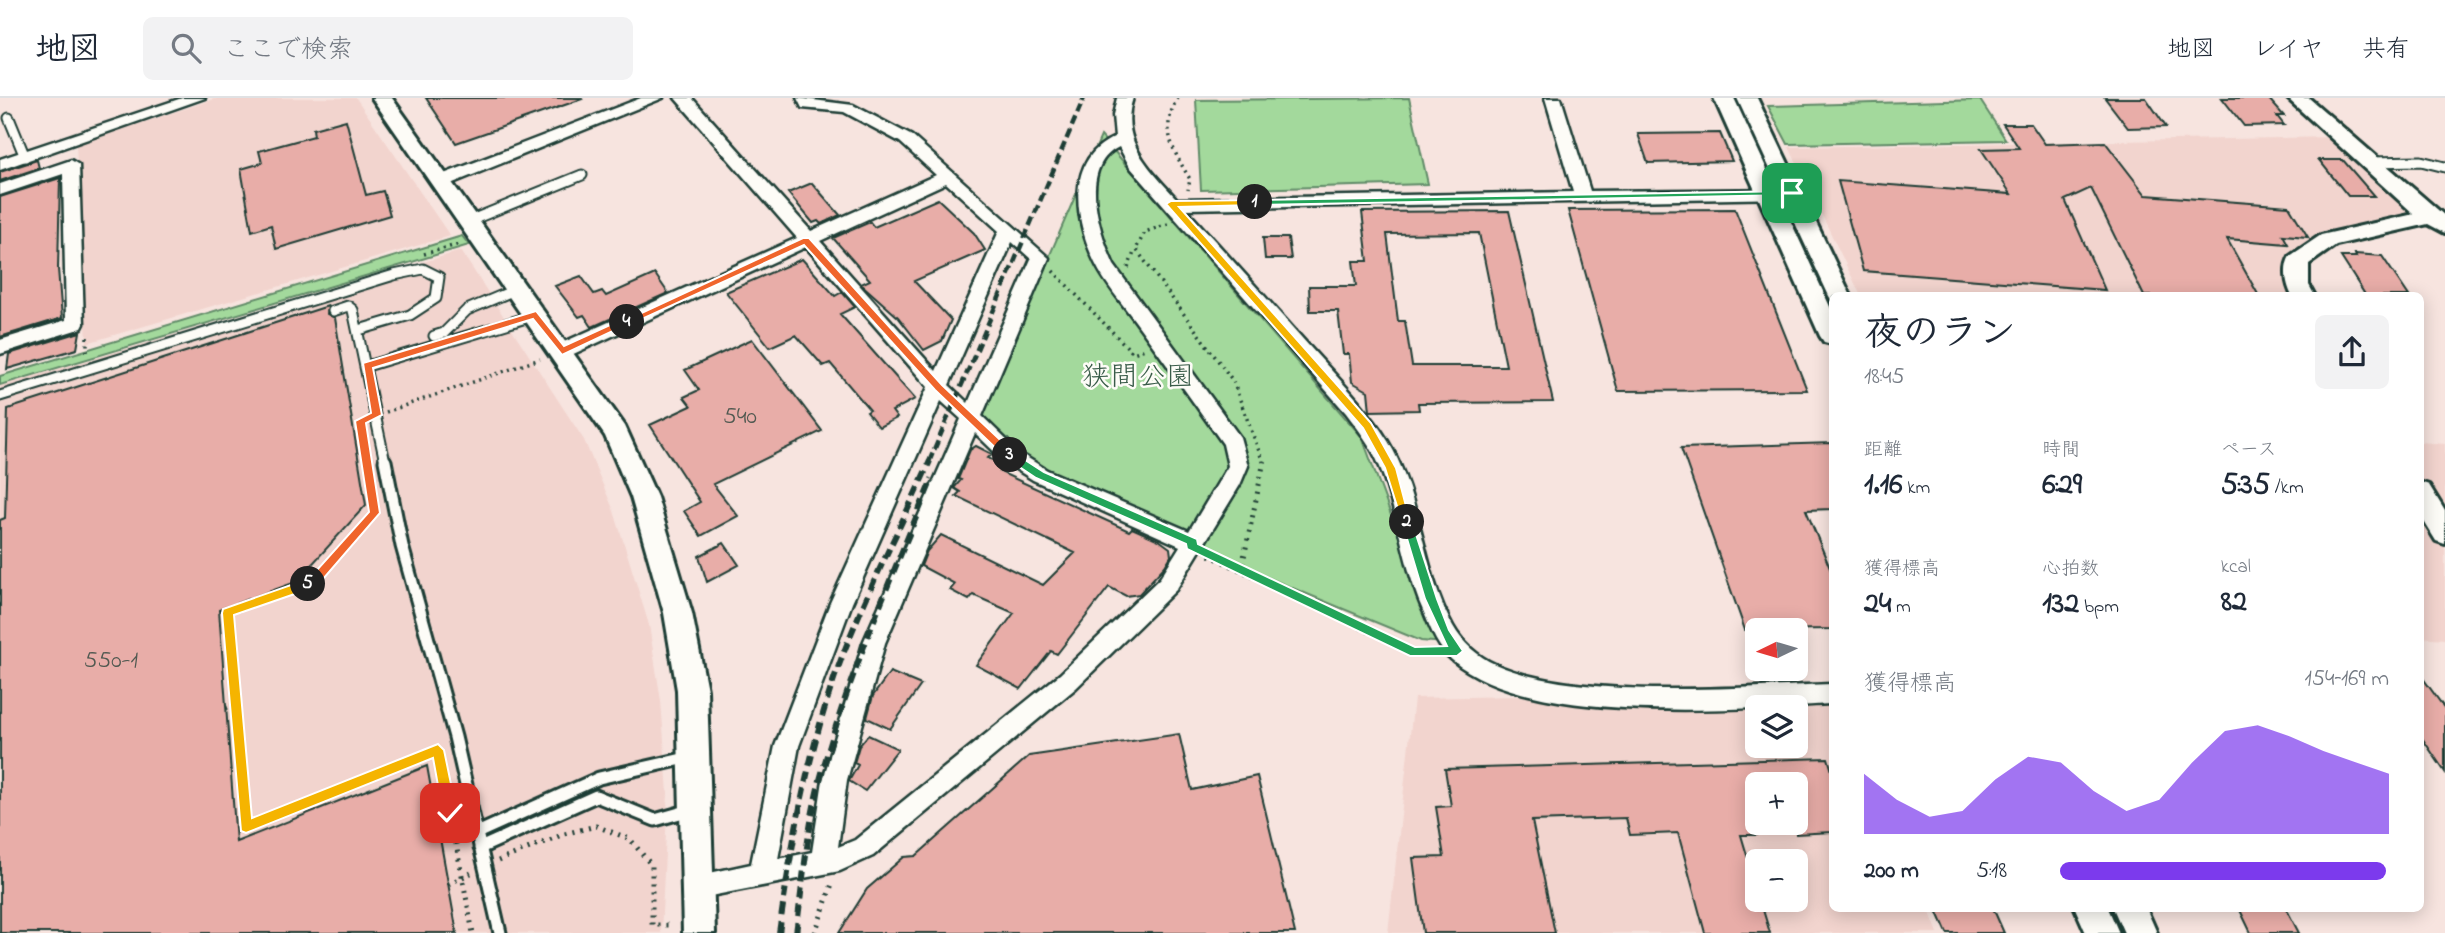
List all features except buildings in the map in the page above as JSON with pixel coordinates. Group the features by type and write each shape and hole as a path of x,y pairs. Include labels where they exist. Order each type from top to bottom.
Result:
{"street":[{"path":"0,165 197,98"},
{"path":"382,98 536,315 555,358 617,433 644,497 678,613 692,690 700,886 685,929"},
{"path":"442,181 655,98"},
{"path":"683,98 939,387 1013,458 1040,475 1193,542"},
{"path":"805,98 808,105 847,108 906,139 1040,258 874,643 835,780 832,861"},
{"path":"1125,98 1120,120 1123,139 1136,163 1179,199 1353,408 1380,445 1396,485 1431,599 1444,632 1457,651 1479,668 1509,679 1578,693 1628,696 1829,694"},
{"path":"1553,98 1583,197"},
{"path":"1724,98 1829,329"},
{"path":"1747,98 1838,292"},
{"path":"2297,98 2438,222"},
{"path":"700,886 832,861 864,848 1068,681 1168,584 1233,479 1238,466 1233,442 1099,253 1089,215 1091,173 1098,153 1123,139"},
{"path":"0,190 71,165 75,324 0,347"},
{"path":"555,358 948,176"},
{"path":"1179,199 1792,193"},
{"path":"2302,292 2298,285 2298,261 2318,245 2438,222"},
{"path":"762,874 787,746 841,603 1008,232"},
{"path":"2424,499 2445,534"},
{"path":"2093,912 2103,933"},
{"path":"2131,912 2141,933"}],"lane":[{"path":"9,118 25,156"},
{"path":"2367,162 2421,161 2445,167"},
{"path":"469,221 582,175"},
{"path":"0,396 394,275 423,269 439,277 436,298 410,315 359,330"},
{"path":"366,363 444,333 467,310 517,289"},
{"path":"333,311 348,306 353,310 359,330 401,547 455,737 500,933"},
{"path":"366,363 536,315"},
{"path":"477,833 599,778 694,756"},
{"path":"480,848 596,796 655,820 697,808"}],"path":[{"path":"1178,98 1168,118 1168,134 1171,150 1190,179 1179,199"},
{"path":"1040,258 1133,353 1146,349"},
{"path":"376,415 543,358 555,358"},
{"path":"368,473 374,513 313,582 228,613 246,827 438,750 473,933"},
{"path":"1193,542 1191,546 1241,572 1414,653 1457,651"},
{"path":"226,708 236,704"},
{"path":"448,884 543,841 596,826 630,839 652,866 652,925 685,929"},
{"path":"815,933 832,861"}],"shaded area":[{"path":"217,98 356,98 450,236 87,343 76,145"},
{"path":"2338,137 2430,217 2320,243 2299,263 2303,292 1859,292 1789,147"},
{"path":"461,251 584,440 614,511 649,625 661,701 668,793 661,933 0,933 0,386"},
{"path":"2424,442 2445,444 2445,639 2424,637"},
{"path":"1519,696 1636,708 1745,706 1745,758 1808,758 1808,705 1829,705 1829,912 1930,912 1938,933 1388,933 1414,698"}],"green space":[{"path":"1409,98 1428,184 1201,190 1196,100"},
{"path":"1980,100 2006,140 1788,144 1768,106"},
{"name":"狭間公園","path":"1101,136 1362,437 1435,634 1446,643 1421,641 1191,546 995,447 976,427"},
{"path":"462,236 469,245 0,385 0,376"}],"railway":[{"path":"929,462 1084,98"},
{"path":"779,933 800,805 824,710 844,651 867,596 930,461"},
{"path":"796,933 812,818 831,741 871,628 932,479"}],"route":[{"path":"450,813 438,750 246,827 228,613 313,582 374,513 360,421 376,415 367,366 454,337 496,329 536,315 562,351 806,240 939,387 1013,458 1040,475 1193,542 1191,546 1241,572 1414,653 1457,651 1444,632 1431,599 1391,468 1380,445 1353,408 1171,204 1792,193"}]}
